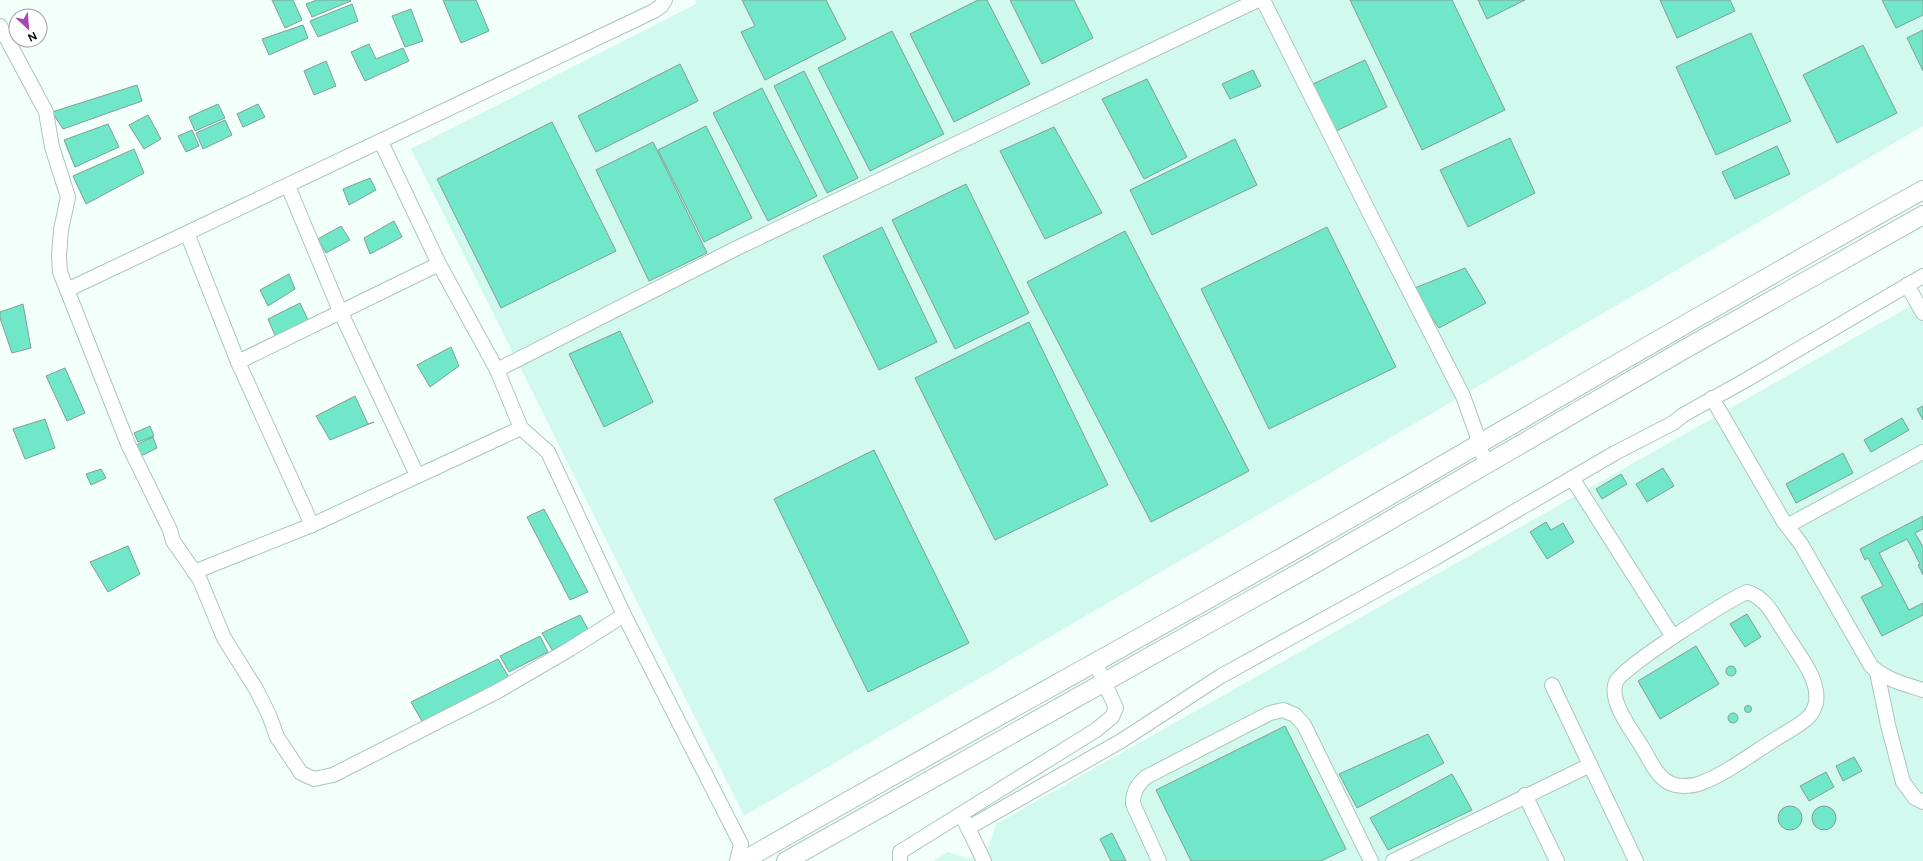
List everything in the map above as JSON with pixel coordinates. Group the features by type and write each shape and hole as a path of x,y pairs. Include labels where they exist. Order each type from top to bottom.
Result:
{"main road":[{"path":"742,861 881,781 1308,543 1923,190"},
{"path":"786,861 1318,562 1923,215"}],"street":[{"path":"67,290 654,11 661,6 665,0"},
{"path":"497,370 737,248 1258,0"},
{"path":"1263,0 1463,396 1477,435 1477,445 1488,464"},
{"path":"0,26 46,112 50,141 68,198 61,230 59,255 60,272 128,444 170,530 173,541 200,580 224,638 256,689 269,715 277,737 301,773 314,779 333,775 498,691 570,649 624,615"},
{"path":"380,142 439,264 497,370 521,428 548,452 624,615 741,844 737,861"},
{"path":"288,186 340,311 417,475"},
{"path":"187,233 238,362 312,525"},
{"path":"238,362 439,264"},
{"path":"968,828 1121,740 1221,676 1338,613 1615,453 1673,423 1683,415 1923,276"},
{"path":"1907,285 1923,313"},
{"path":"1712,398 1787,526 1801,544 1870,666 1877,672 1893,681 1923,690"},
{"path":"194,572 312,525 521,428"},
{"path":"1787,526 1923,452"},
{"path":"1572,478 1673,637"},
{"path":"1747,592 1755,594 1766,604 1812,676 1816,691 1816,704 1811,714 1790,730 1718,775 1699,784 1673,786 1663,780 1627,724 1617,704 1614,693 1615,683 1620,676 1673,637 1732,599 1747,592"},
{"path":"900,861 900,852 1096,730 1112,717 1116,708 1105,681 1095,662"},
{"path":"1877,672 1888,724 1903,782 1915,798 1923,802"},
{"path":"1552,685 1636,861"},
{"path":"1159,861 1133,804 1134,794 1138,784 1146,777 1220,738 1270,713 1283,710 1295,715 1304,725 1371,861"},
{"path":"1392,861 1525,795 1590,765"},
{"path":"1525,795 1557,861"},
{"path":"961,814 984,861"}],"shaded area":[{"path":"695,0 1923,0 1923,126 744,816 411,149 696,4"},
{"path":"1923,299 1923,861 933,861 948,852 969,859 988,849 996,824"}],"building":[{"path":"272,0 293,0 302,20 285,28"},
{"path":"317,0 351,1 312,17 306,4"},
{"path":"443,0 476,0 489,31 461,43"},
{"path":"742,0 826,0 846,39 765,80 741,32 755,26"},
{"path":"978,0 987,0 1030,84 954,122 910,34"},
{"path":"1010,0 1074,0 1093,38 1042,64"},
{"path":"1350,0 1452,0 1505,110 1422,150"},
{"path":"1478,0 1525,0 1487,19"},
{"path":"1660,0 1730,0 1735,11 1677,38"},
{"path":"1882,0 1923,0 1923,15 1896,28"},
{"path":"352,4 358,21 318,37 310,21"},
{"path":"411,9 423,41 405,47 392,16"},
{"path":"303,25 308,38 269,55 262,39"},
{"path":"1923,30 1923,71 1907,38"},
{"path":"892,31 944,134 870,171 818,68"},
{"path":"1751,33 1791,121 1716,155 1676,67"},
{"path":"369,44 376,59 403,48 409,61 365,81 351,52"},
{"path":"1863,45 1897,113 1837,143 1803,75"},
{"path":"1365,60 1387,107 1336,131 1313,84"},
{"path":"326,61 336,86 314,95 304,71"},
{"path":"680,64 698,101 596,152 578,116"},
{"path":"1253,70 1261,86 1230,99 1222,84"},
{"path":"804,71 858,178 827,193 774,86"},
{"path":"1147,79 1187,157 1144,179 1102,99"},
{"path":"137,85 142,101 63,129 52,112"},
{"path":"762,88 817,196 768,221 713,113"},
{"path":"218,104 225,118 195,131 189,117"},
{"path":"258,104 265,117 243,127 237,114"},
{"path":"148,115 161,139 144,149 129,125"},
{"path":"225,120 232,135 203,149 196,133"},
{"path":"552,122 616,251 501,308 437,179"},
{"path":"108,124 119,147 75,167 64,140"},
{"path":"706,126 752,218 704,242 658,150"},
{"path":"1054,127 1102,213 1045,239 1000,151"},
{"path":"192,130 199,146 186,152 178,136"},
{"path":"1510,138 1535,193 1468,227 1440,170"},
{"path":"1235,139 1257,185 1152,235 1130,190"},
{"path":"653,142 707,253 649,281 596,170"},
{"path":"1777,146 1790,174 1735,199 1722,172"},
{"path":"134,149 144,173 86,204 73,176"},
{"path":"370,178 376,190 349,205 343,189"},
{"path":"966,184 1029,313 955,349 892,220"},
{"path":"394,221 402,237 370,254 364,238"},
{"path":"341,226 350,240 326,253 318,239"},
{"path":"882,227 937,342 879,370 823,256"},
{"path":"1327,227 1396,367 1269,429 1201,289"},
{"path":"1125,231 1249,471 1151,522 1027,282"},
{"path":"1465,268 1486,303 1439,328 1412,289"},
{"path":"289,274 295,289 268,306 260,290"},
{"path":"300,303 310,324 277,340 268,319"},
{"path":"23,304 31,348 12,353 0,318 0,312"},
{"path":"1029,322 1108,485 995,540 915,378"},
{"path":"620,331 653,402 604,427 569,354"},
{"path":"451,347 459,366 430,387 417,365"},
{"path":"65,368 85,413 67,421 46,376"},
{"path":"355,396 368,424 374,422 330,440 316,416"},
{"path":"1923,406 1923,420 1917,409"},
{"path":"1902,418 1909,430 1871,452 1864,440"},
{"path":"45,419 55,448 25,459 13,429"},
{"path":"150,426 154,436 138,442 134,433"},
{"path":"153,437 157,448 141,456 136,445"},
{"path":"874,450 969,643 868,692 774,499"},
{"path":"1843,453 1853,473 1796,503 1786,484"},
{"path":"1663,468 1674,486 1647,502 1636,484"},
{"path":"101,469 106,478 91,485 86,474"},
{"path":"1621,474 1627,484 1602,499 1596,489"},
{"path":"544,509 588,592 570,600 527,517"},
{"path":"1923,516 1923,529 1915,533 1923,547 1923,575 1918,565 1920,564 1907,539 1879,553 1909,610 1923,603 1923,615 1882,636 1861,597 1883,586 1868,558 1865,560 1860,549"},
{"path":"1546,522 1551,530 1563,523 1574,542 1547,559 1530,532"},
{"path":"128,546 140,574 108,592 90,562"},
{"path":"1747,614 1761,637 1745,647 1730,624"},
{"path":"580,615 589,631 552,650 542,633"},
{"path":"540,636 548,652 509,672 500,656"},
{"path":"1696,646 1719,684 1660,719 1638,681"},
{"path":"498,659 510,679 423,723 411,702"},
{"path":"1729,666 1733,666 1736,671 1733,676 1729,676 1726,673 1726,669"},
{"path":"1748,705 1751,706 1751,712 1748,713 1745,712 1744,709 1745,706"},
{"path":"1731,713 1735,713 1737,714 1737,722 1731,723 1728,720 1728,716"},
{"path":"1285,726 1346,849 1321,861 1191,861 1156,790"},
{"path":"1428,734 1444,763 1357,808 1339,774"},
{"path":"1854,757 1862,771 1843,781 1836,766"},
{"path":"1826,772 1834,787 1809,801 1800,786"},
{"path":"1452,774 1472,810 1388,850 1370,818"},
{"path":"1790,806 1798,810 1802,818 1798,826 1790,830 1782,826 1778,818 1782,810"},
{"path":"1824,806 1832,810 1836,818 1832,826 1824,830 1816,826 1812,818 1816,810"},
{"path":"1112,833 1126,861 1111,861 1100,839"}]}
